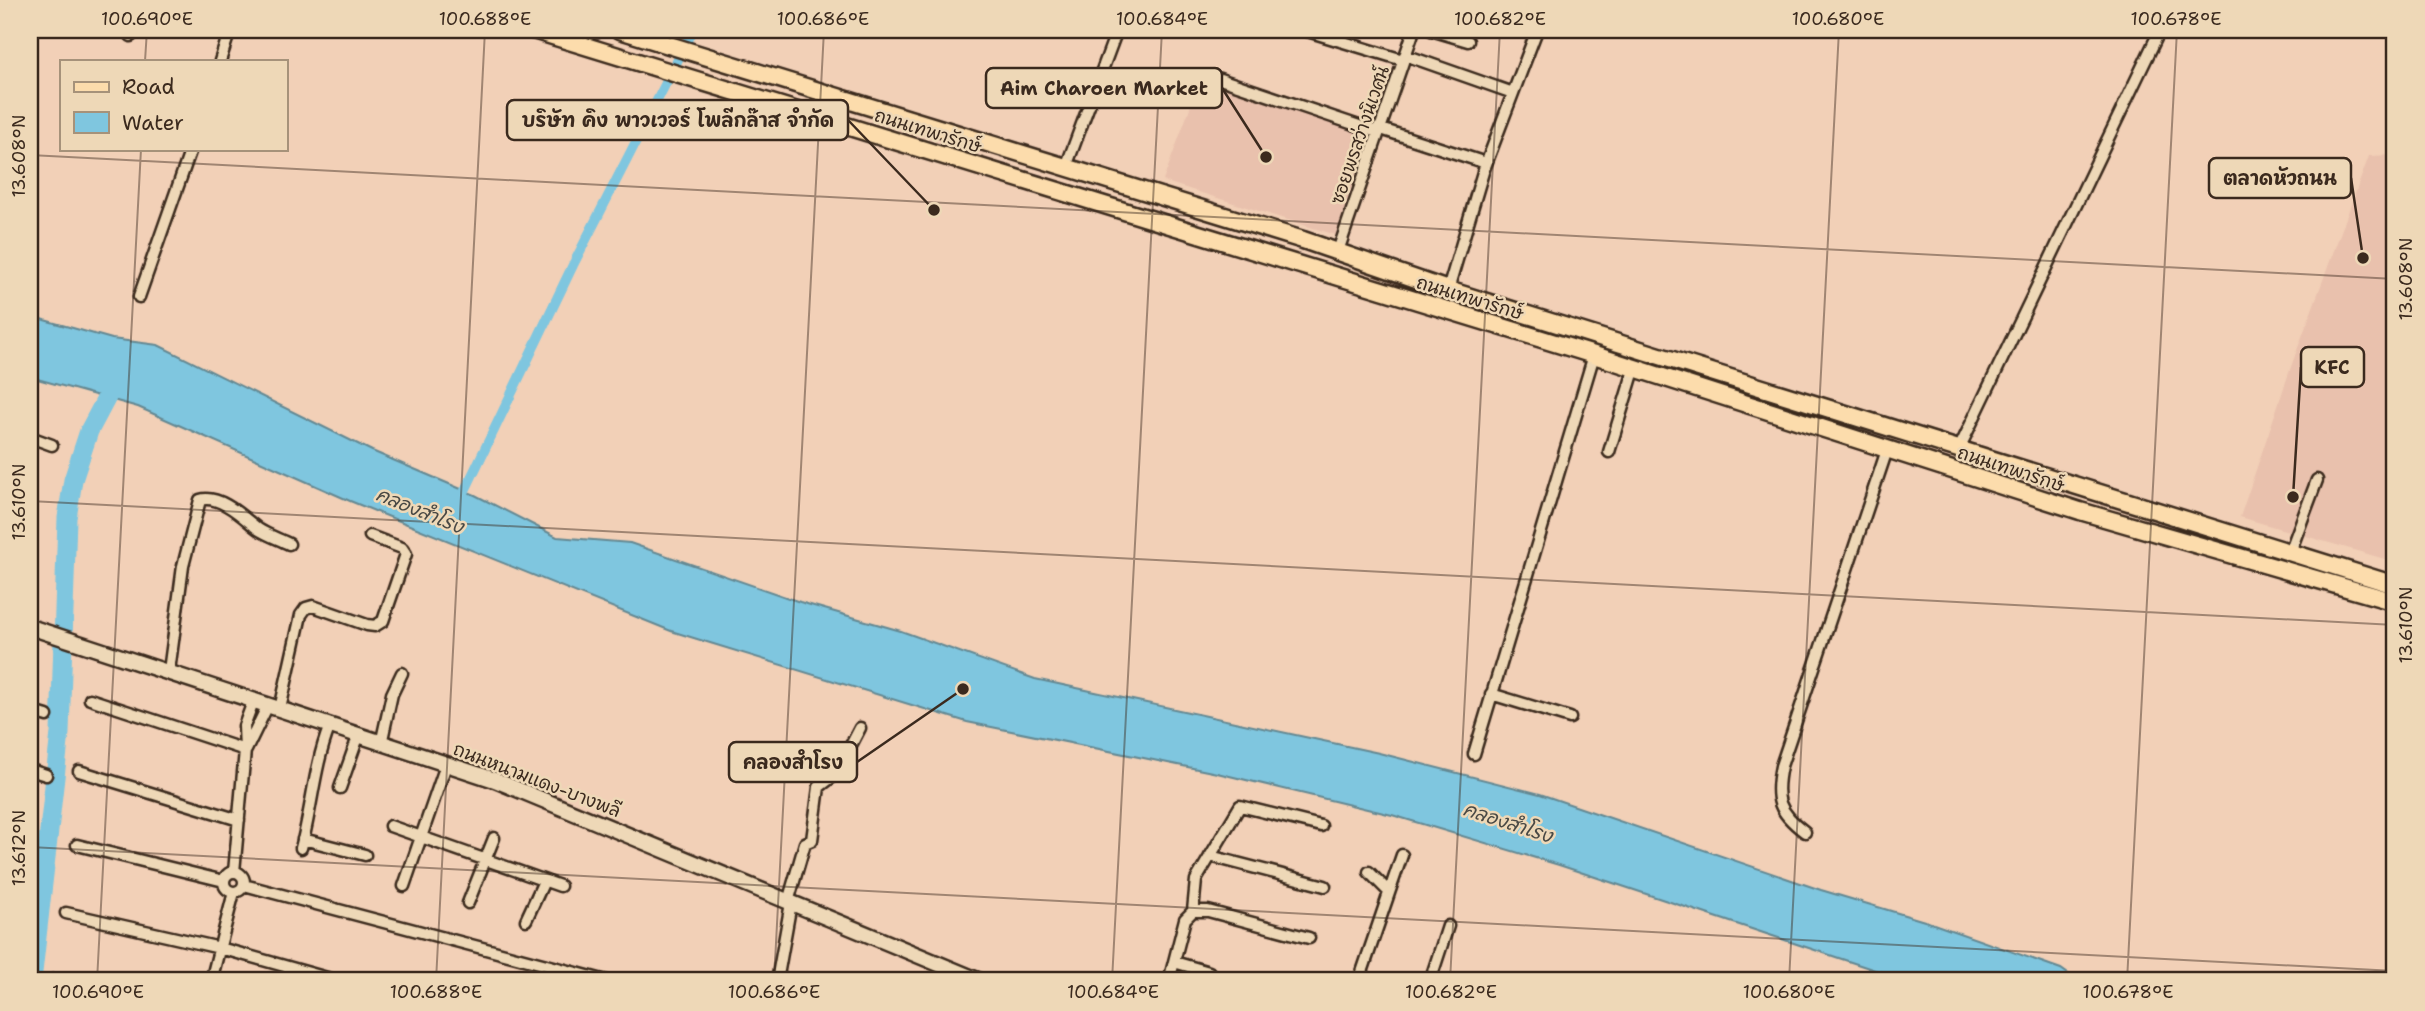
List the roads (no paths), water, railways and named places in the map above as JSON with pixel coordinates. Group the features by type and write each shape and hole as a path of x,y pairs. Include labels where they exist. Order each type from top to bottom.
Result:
{"main road":[{"name":"ถนนเทพารักษ์","path":"533,30 1634,367 1887,450 2168,537 2395,602"},
{"name":"ถนนเทพารักษ์","path":"620,30 1338,251 1448,290 2395,585"},
{"path":"2168,537 2175,515"},
{"name":"ถนนหนามแดง-บางพลี","path":"30,626 254,699 329,728 495,780 980,981"}],"street":[{"path":"220,60 230,30"},
{"path":"1066,167 1117,30"},
{"path":"1304,30 1513,93"},
{"name":"ซอยพรสว่างนิเวศน์","path":"1338,251 1377,130 1414,30"},
{"path":"1431,30 1468,41"},
{"path":"1448,290 1486,163 1537,30"},
{"path":"1959,449 2160,30"},
{"path":"1214,77 1486,163"},
{"path":"139,297 191,150"},
{"path":"1474,754 1594,355"},
{"path":"1609,452 1634,367"},
{"path":"30,438 52,445"},
{"path":"1805,832 1783,813 1778,779 1800,703 1887,450"},
{"path":"2291,552 2316,480"},
{"path":"169,671 183,566 200,500 207,498 240,513 257,528 289,544"},
{"path":"245,750 274,707 301,615 306,608 313,606 367,625 375,626 383,621 406,554 402,548 370,536"},
{"path":"381,744 392,694 402,673"},
{"path":"1491,694 1570,718"},
{"path":"90,699 245,750"},
{"path":"225,881 234,872 245,750 244,726 254,699"},
{"path":"30,711 47,716"},
{"path":"329,728 318,758 311,814 302,844 365,855"},
{"path":"777,981 790,902 805,843 812,840 819,787 836,774 860,728"},
{"path":"340,788 358,737"},
{"path":"404,886 446,765"},
{"path":"30,770 46,775"},
{"path":"79,771 239,820"},
{"path":"1169,981 1185,919 1193,911 1196,880 1223,839 1240,806 1321,826"},
{"path":"390,826 560,886"},
{"path":"468,903 494,838"},
{"path":"77,845 225,881"},
{"path":"1359,981 1402,855"},
{"path":"1210,856 1325,886"},
{"path":"234,872 242,876 244,885"},
{"path":"1368,872 1389,892"},
{"path":"225,881 226,887 234,892"},
{"path":"526,920 544,881"},
{"path":"211,981 234,892 244,885 607,981"},
{"path":"1193,911 1208,911 1309,938"},
{"path":"66,914 220,948 338,981"},
{"path":"1430,981 1448,926"},
{"path":"1174,962 1209,972"}],"water":[{"path":"30,316 112,339 158,345 372,451 475,495 557,537 630,543 800,602 901,631 1035,679 1379,753 1540,794 1821,890 1928,922 2061,969 2078,981 1908,981 1559,865 1392,815 1217,773 967,722 671,631 350,501 138,407 30,377"}],"waterway":[{"path":"459,503 573,265 693,30"},
{"path":"32,981 60,733 67,518 73,480 89,431 116,380"}],"place":[{"name":"Aim Charoen Market","path":"1266,157"},
{"name":"บริษัท คิง พาวเวอร์ โพลีกล๊าส จำกัด","path":"934,210"},
{"name":"ตลาดหัวถนน","path":"2363,258"},
{"name":"KFC","path":"2293,497"},
{"name":"คลองสำโรง","path":"963,689"}]}
